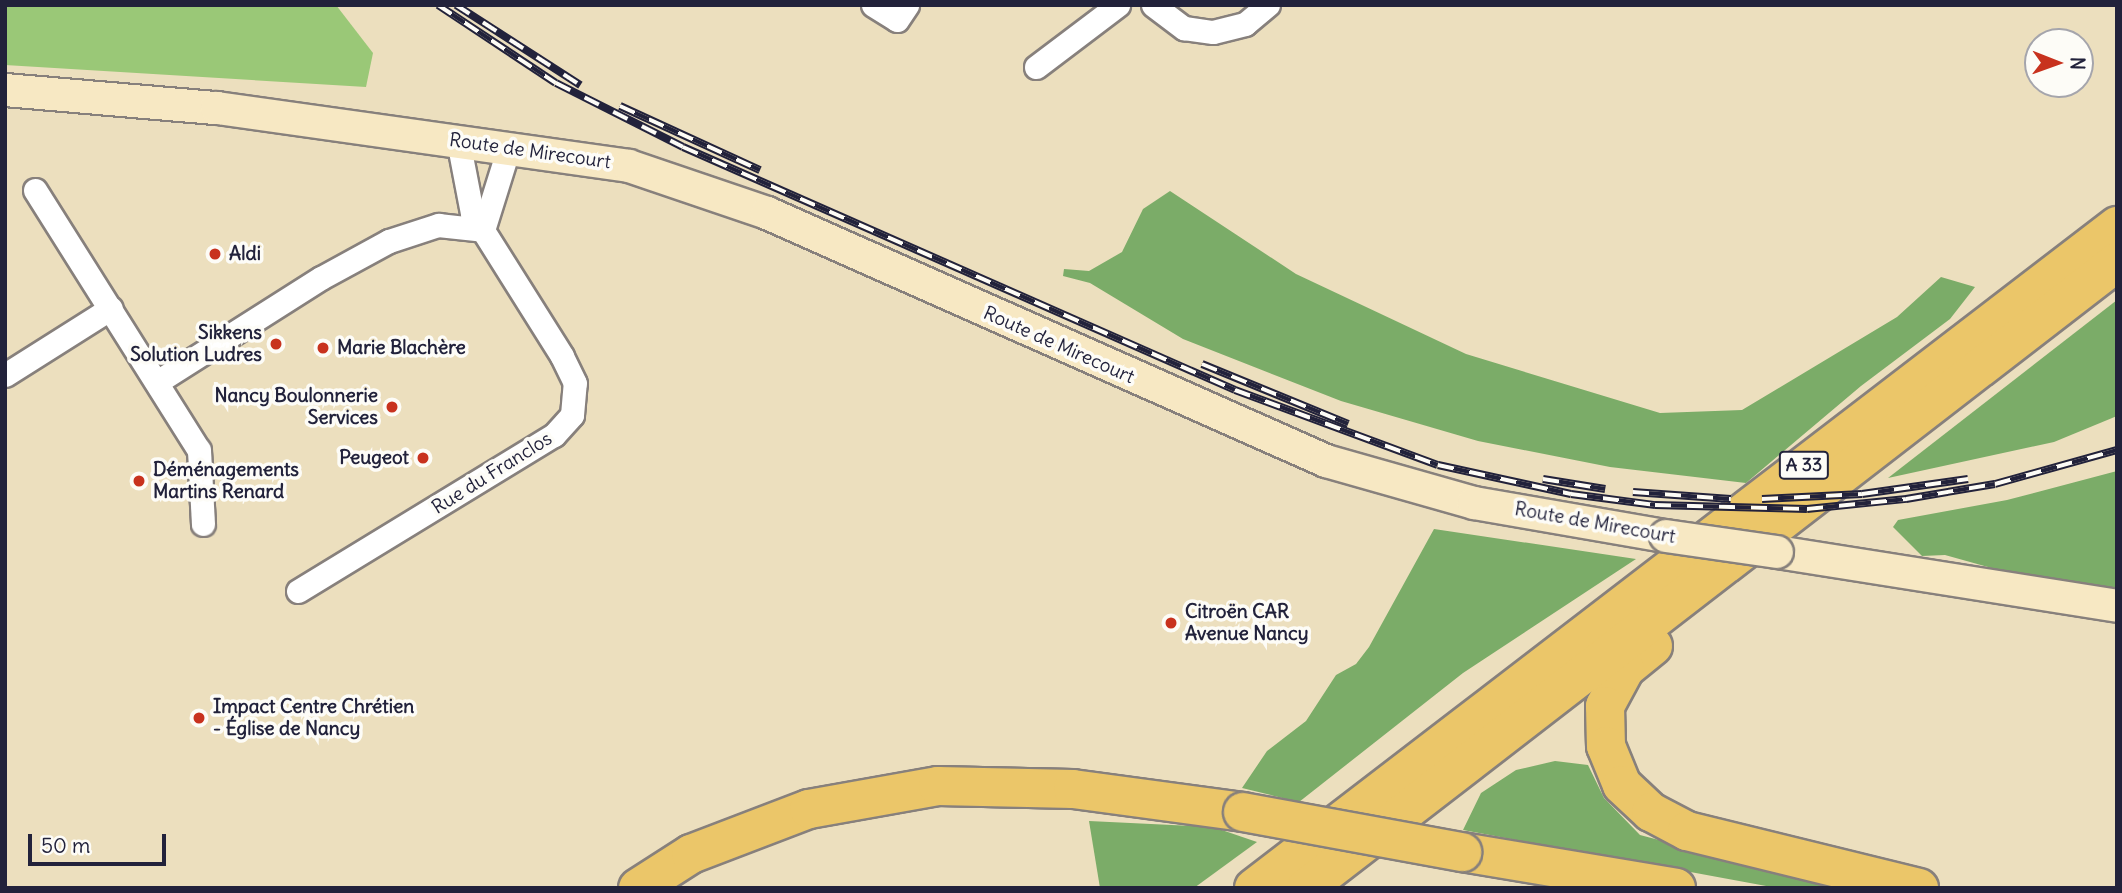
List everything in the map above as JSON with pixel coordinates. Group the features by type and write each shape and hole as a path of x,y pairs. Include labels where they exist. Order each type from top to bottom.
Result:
{"highway":[{"name":"A 33","path":"1279,882 2117,226"},
{"name":"A 33","path":"1279,882 1726,564 2117,262"},
{"path":"1726,564 1700,605 1625,669 1605,706 1606,746 1622,785 1651,812 1687,831 1919,888"},
{"path":"638,888 691,854 810,809 938,786 1073,789 1243,813 1676,888"},
{"path":"1244,888 1279,882"}],"main road":[{"name":"Route de Mirecourt","path":"5,90 217,108 629,166 767,213 1222,418 1336,465 1474,503 1666,536 2117,606"}],"street":[{"path":"873,5 897,20 907,5"},
{"path":"1036,67 1118,5"},
{"path":"1153,5 1184,28 1213,32 1245,24 1268,5"},
{"name":"Rue du Franclos","path":"298,591 554,435 572,415 575,383 466,197 458,141"},
{"path":"158,382 321,278 417,231 458,225 483,230 509,147"},
{"path":"36,190 199,450 203,524"},
{"path":"5,375 111,308"}],"green space":[{"path":"5,5 336,5 373,53 366,87 5,65"},
{"path":"1170,191 1296,274 1466,354 1660,413 1742,410 1897,317 1941,277 1975,287 1950,319 1861,386 1746,483 1610,467 1478,441 1341,401 1183,339 1090,283 1063,276 1064,269 1089,271 1122,252 1143,209"},
{"path":"2117,300 2117,416 2054,442 1888,478"},
{"path":"2117,471 2117,594 2031,579 1945,555 1922,556 1893,527 1898,520 2007,500"},
{"path":"1434,529 1636,559 1463,673 1299,802 1242,788 1267,751 1306,721 1336,675 1356,664 1369,647"},
{"path":"1555,761 1588,765 1604,798 1640,835 1841,888 1777,888 1463,830 1481,793 1516,770"},
{"path":"1089,821 1213,827 1257,842 1194,888 1100,888"}],"railway":[{"path":"438,5 556,83 683,147 1235,390 1438,465 1571,494 1655,505 1807,509 1906,499 1995,484 2117,450"},
{"path":"456,5 580,85"},
{"path":"620,106 760,170"},
{"path":"1202,364 1348,424"},
{"path":"1543,479 1605,489"},
{"path":"1762,499 1862,494 1968,479"},
{"path":"1633,492 1731,499"}],"place":[{"name":"Aldi","path":"215,254"},
{"name":"Sikkens Solution Ludres","path":"276,344"},
{"name":"Marie Blachère","path":"323,348"},
{"name":"Nancy Boulonnerie Services","path":"392,407"},
{"name":"Peugeot","path":"423,458"},
{"name":"Déménagements Martins Renard","path":"139,481"},
{"name":"Citroën CAR Avenue Nancy","path":"1171,623"},
{"name":"Impact Centre Chrétien - Église de Nancy","path":"199,718"}]}
